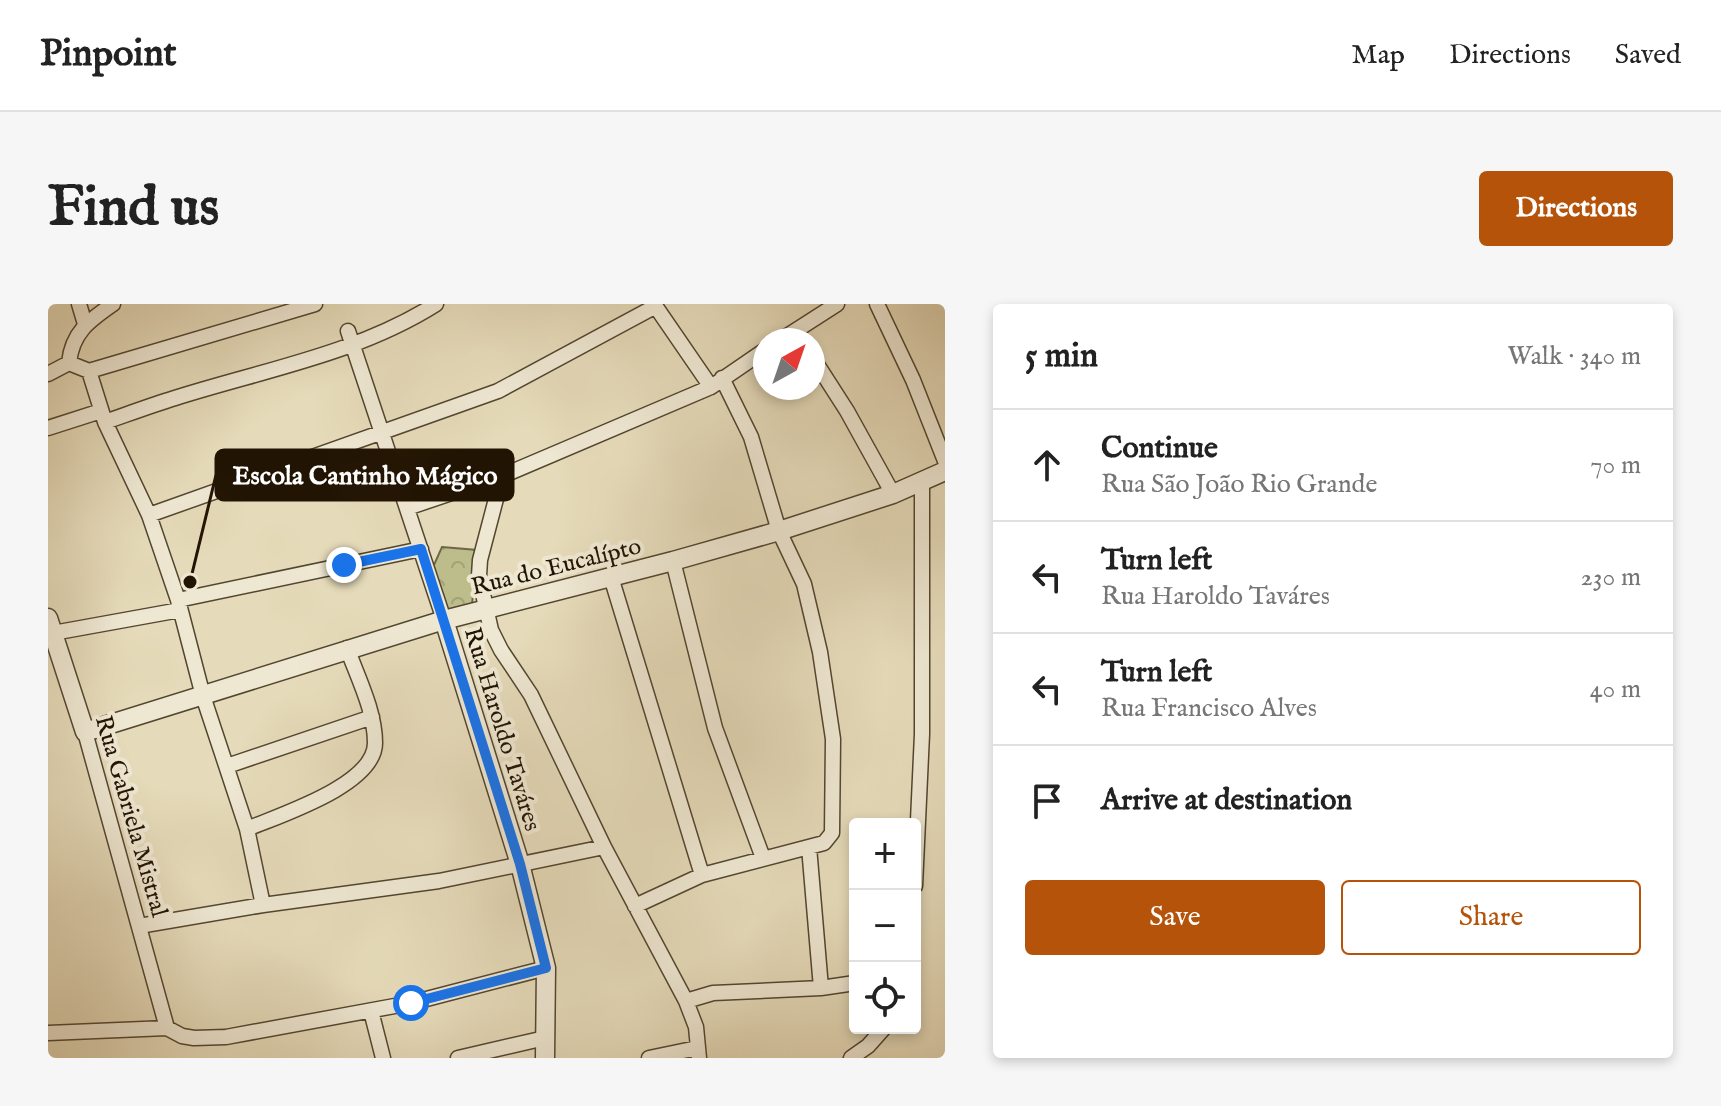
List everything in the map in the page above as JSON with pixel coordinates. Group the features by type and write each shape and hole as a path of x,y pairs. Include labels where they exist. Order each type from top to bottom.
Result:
{"street":[{"path":"79,304 85,324"},
{"path":"48,374 69,363 85,324 113,304"},
{"path":"69,363 89,371 315,304"},
{"path":"48,428 176,398 312,358 350,337 383,332 436,304"},
{"path":"808,328 837,304"},
{"path":"877,304 907,367 945,461"},
{"path":"149,515 498,391 655,305 717,383 751,437 779,531 804,584 820,652 833,739 832,833 824,843 702,875 635,906"},
{"name":"Rua Haroldo Taváres","path":"350,337 444,620 520,864 546,968 545,1058"},
{"path":"407,508 502,476 717,383 753,358"},
{"path":"89,371 103,416 149,515 179,605 203,696 247,829 263,905"},
{"path":"825,377 893,494"},
{"name":"Rua do Eucalípto","path":"85,732 347,648 779,531 893,494 945,471"},
{"path":"502,476 480,560 485,609 501,650 531,695 604,847 686,1001 696,1027 698,1053 649,1058"},
{"path":"918,818 922,734 922,483"},
{"path":"51,626 179,605 421,549"},
{"path":"673,561 715,728 763,858"},
{"path":"611,577 702,875"},
{"name":"Rua Gabriela Mistral","path":"51,626 85,732 167,1028"},
{"path":"247,829 304,806 363,771 374,754 372,717 347,648"},
{"path":"227,766 372,717"},
{"path":"139,926 412,885 604,847"},
{"path":"809,847 821,988"},
{"path":"48,1033 167,1028 182,1036 209,1039 411,1003 546,968"},
{"path":"686,1001 713,993 849,984"},
{"path":"371,1011 383,1058"},
{"path":"851,1058 879,1034"},
{"path":"458,1058 545,1038"}],"green space":[{"path":"442,547 477,550 472,605 446,612 433,567"}],"place":[{"name":"Escola Cantinho Mágico","path":"190,582"}],"route":[{"path":"344,565 421,549 520,864 546,968 411,1003"}]}
